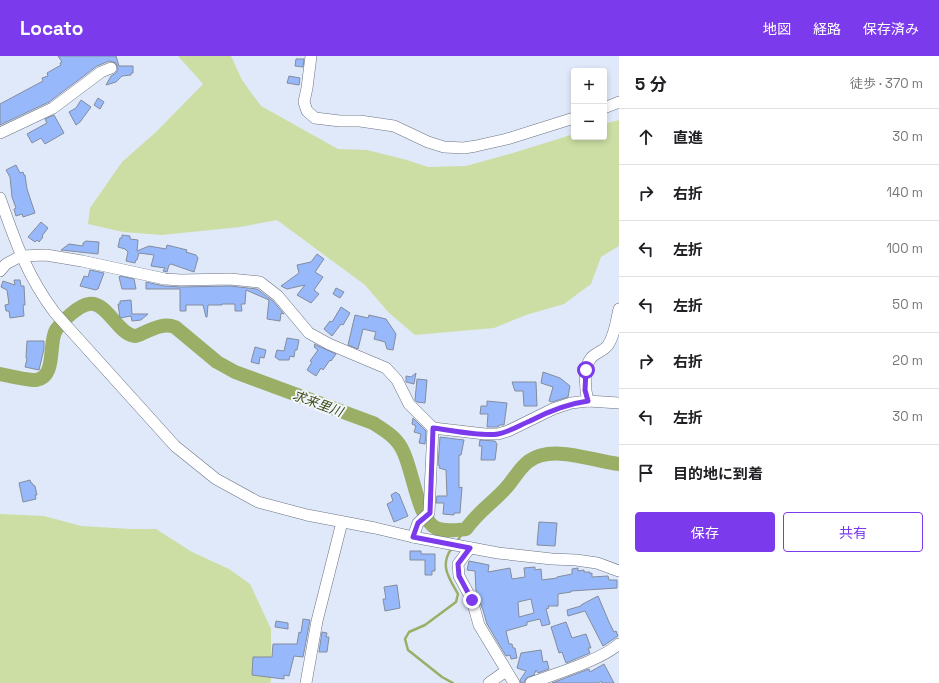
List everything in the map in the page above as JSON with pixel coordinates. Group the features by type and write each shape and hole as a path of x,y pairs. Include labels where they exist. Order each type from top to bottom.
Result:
{"street":[{"path":"311,56 304,102 307,111 315,118 340,121 360,121 394,126 428,142 444,147 464,148 507,139 571,119"},
{"path":"0,133 53,108 101,72 111,68"},
{"path":"607,107 619,102"},
{"path":"0,198 21,256 41,294 55,313 175,446 216,480 258,502 306,516 442,543 544,558 576,560 619,571"},
{"path":"0,271 6,264 21,256 46,255 82,261 165,279 230,279 260,282 278,296 309,333 329,344 386,368 397,380 409,404 433,428 498,434 508,431 553,409 572,403 588,401 619,403"},
{"path":"588,401 585,390 586,370 590,359 608,346 614,334 619,309"},
{"path":"413,537 418,523 430,513 433,428"},
{"path":"306,683 317,621 342,522"},
{"path":"467,547 458,564 459,576 472,600 479,626 514,683"},
{"path":"531,683 589,661 619,644"},
{"path":"489,683 506,671"}],"green space":[{"path":"178,56 231,56 242,80 261,106 338,149 367,150 428,167 466,166 571,135 571,140 607,140 607,123 619,120 619,246 601,257 591,284 564,304 526,315 494,328 415,335 389,313 365,285 277,220 240,227 162,235 123,232 88,224 90,208 122,162 156,132 203,84"},
{"path":"0,514 44,516 81,526 156,529 192,552 229,569 250,584 271,629 270,683 0,683"}],"building":[{"path":"58,56 116,56 119,66 133,66 133,73 131,73 131,75 122,76 116,82 106,85 111,76 116,73 118,69 116,63 109,61 97,66 49,102 0,125 0,104 43,81 42,78 48,76 47,73 61,65 60,63 62,62"},
{"path":"296,59 304,59 303,67 295,66"},
{"path":"289,76 300,78 299,85 287,83"},
{"path":"98,98 104,102 100,109 94,105"},
{"path":"81,100 91,107 76,125 69,112 76,108"},
{"path":"54,115 64,133 45,144 41,138 32,143 27,134 47,123 45,119"},
{"path":"16,165 20,173 23,172 25,175 27,189 35,213 23,217 22,214 16,216 14,209 16,208 12,197 10,177 6,170"},
{"path":"41,222 48,228 39,242 37,240 35,242 28,237"},
{"path":"122,235 130,236 130,239 138,240 137,251 149,246 166,249 167,245 187,250 186,252 196,255 198,258 194,272 171,264 169,265 167,272 163,271 165,268 151,266 154,255 139,253 135,263 126,261 128,252 125,249 118,247"},
{"path":"86,241 99,242 98,254 61,250 69,244 83,246 83,243"},
{"path":"317,254 324,259 315,272 323,277 314,290 319,294 311,303 297,295 305,285 287,289 281,286 299,273 297,265 311,262"},
{"path":"90,270 104,273 98,289 96,290 80,286 84,276 88,277"},
{"path":"120,276 134,279 136,289 122,289"},
{"path":"14,280 20,280 21,286 24,286 24,316 10,318 9,311 6,311 5,305 9,304 7,290 1,287 3,281 15,285"},
{"path":"146,282 164,286 230,286 257,289 273,301 284,314 281,313 280,321 267,319 269,300 246,290 245,304 241,304 242,311 235,311 235,304 222,304 208,305 207,317 203,305 186,305 186,311 180,311 180,289 146,289"},
{"path":"336,288 344,292 340,298 333,294"},
{"path":"131,300 132,314 148,314 141,320 132,321 131,316 120,318 118,304 120,304 120,301"},
{"path":"341,307 350,313 343,325 341,324 332,336 324,329 330,321 332,322"},
{"path":"355,315 368,318 369,315 386,319 396,334 393,350 387,349 385,342 374,339 376,332 363,329 358,349 348,345"},
{"path":"287,338 299,340 297,350 295,350 294,357 290,356 289,360 279,360 275,357 277,350 284,351"},
{"path":"27,341 44,341 44,349 39,370 25,367 27,359"},
{"path":"314,344 336,354 323,370 321,368 316,376 307,370 312,362 310,361 318,350 314,347"},
{"path":"255,347 266,350 264,358 260,357 259,364 251,362"},
{"path":"543,372 560,378 570,386 568,397 552,402 549,401 553,387 541,383"},
{"path":"416,373 414,384 406,382 406,376 411,377"},
{"path":"417,379 427,380 425,403 417,402 415,400"},
{"path":"512,382 536,382 537,406 524,406 523,391 515,391"},
{"path":"487,401 507,403 504,425 487,427 488,414 480,414 481,406 487,406"},
{"path":"413,418 426,431 425,444 419,443 421,434 414,432 416,426 412,424"},
{"path":"440,437 464,440 461,455 459,455 459,488 462,487 460,513 454,513 454,515 443,514 444,503 436,503 437,496 447,496 446,470 439,468 440,466 438,465"},
{"path":"480,440 495,441 497,444 495,460 481,460 482,446 479,446"},
{"path":"30,480 35,486 37,495 35,495 36,499 23,502 19,483"},
{"path":"396,492 399,494 408,516 394,522 387,504 393,501 391,495"},
{"path":"539,522 557,523 555,546 537,545"},
{"path":"410,551 421,551 421,554 435,554 435,571 432,571 432,575 425,575 425,560 410,560"},
{"path":"469,561 489,565 488,572 510,568 512,579 525,577 524,568 535,567 535,570 541,569 542,580 572,574 572,569 578,568 578,571 584,570 584,572 590,572 590,574 592,573 592,577 608,576 609,580 617,580 617,588 571,591 558,594 558,606 548,606 549,608 546,609 550,624 542,626 540,619 527,622 527,625 506,631 509,644 512,644 513,648 515,648 517,658 511,659 510,655 506,656 487,624 476,592 475,571 467,570","holes":["531,599 534,613 519,617 518,602"]},
{"path":"397,585 400,608 385,611 383,599 386,599 384,587"},
{"path":"598,596 614,632 616,631 618,636 603,646 585,611 568,616 567,610 581,606"},
{"path":"303,619 310,620 303,657 294,656 289,676 284,675 284,679 252,675 253,657 272,657 273,644 297,644 299,632 301,633"},
{"path":"276,621 288,623 288,629 275,627"},
{"path":"566,622 572,638 586,634 591,648 588,648 590,653 566,663 562,652 559,653 551,627"},
{"path":"322,632 327,633 326,637 329,637 327,652 319,652"},
{"path":"541,650 543,662 547,661 549,669 538,673 536,670 534,675 526,678 524,683 521,683 520,680 526,671 517,668 521,653"},
{"path":"604,664 614,683 602,683 601,681 598,683 552,683 589,669 590,672"}],"waterway":[{"name":"求来里川","path":"0,374 33,380 43,378 47,373 51,359 52,343 56,330 71,314 85,305 95,304 107,313 123,330 135,336 159,327 175,327 217,362 235,372 373,423 389,434 402,449 406,458 424,514 430,523 436,528 443,530 466,529 505,489 525,464 538,456 549,454 573,455 619,464"},
{"path":"457,541 466,529"},
{"path":"452,548 448,554 446,566 449,577 458,594 456,602 425,625 409,632 405,639 408,650 442,677 453,683"}],"route":[{"path":"472,600 459,576 458,564 470,548 413,537 418,523 430,513 433,428 498,434 508,431 553,409 572,403 588,401 585,390 586,370"}]}
